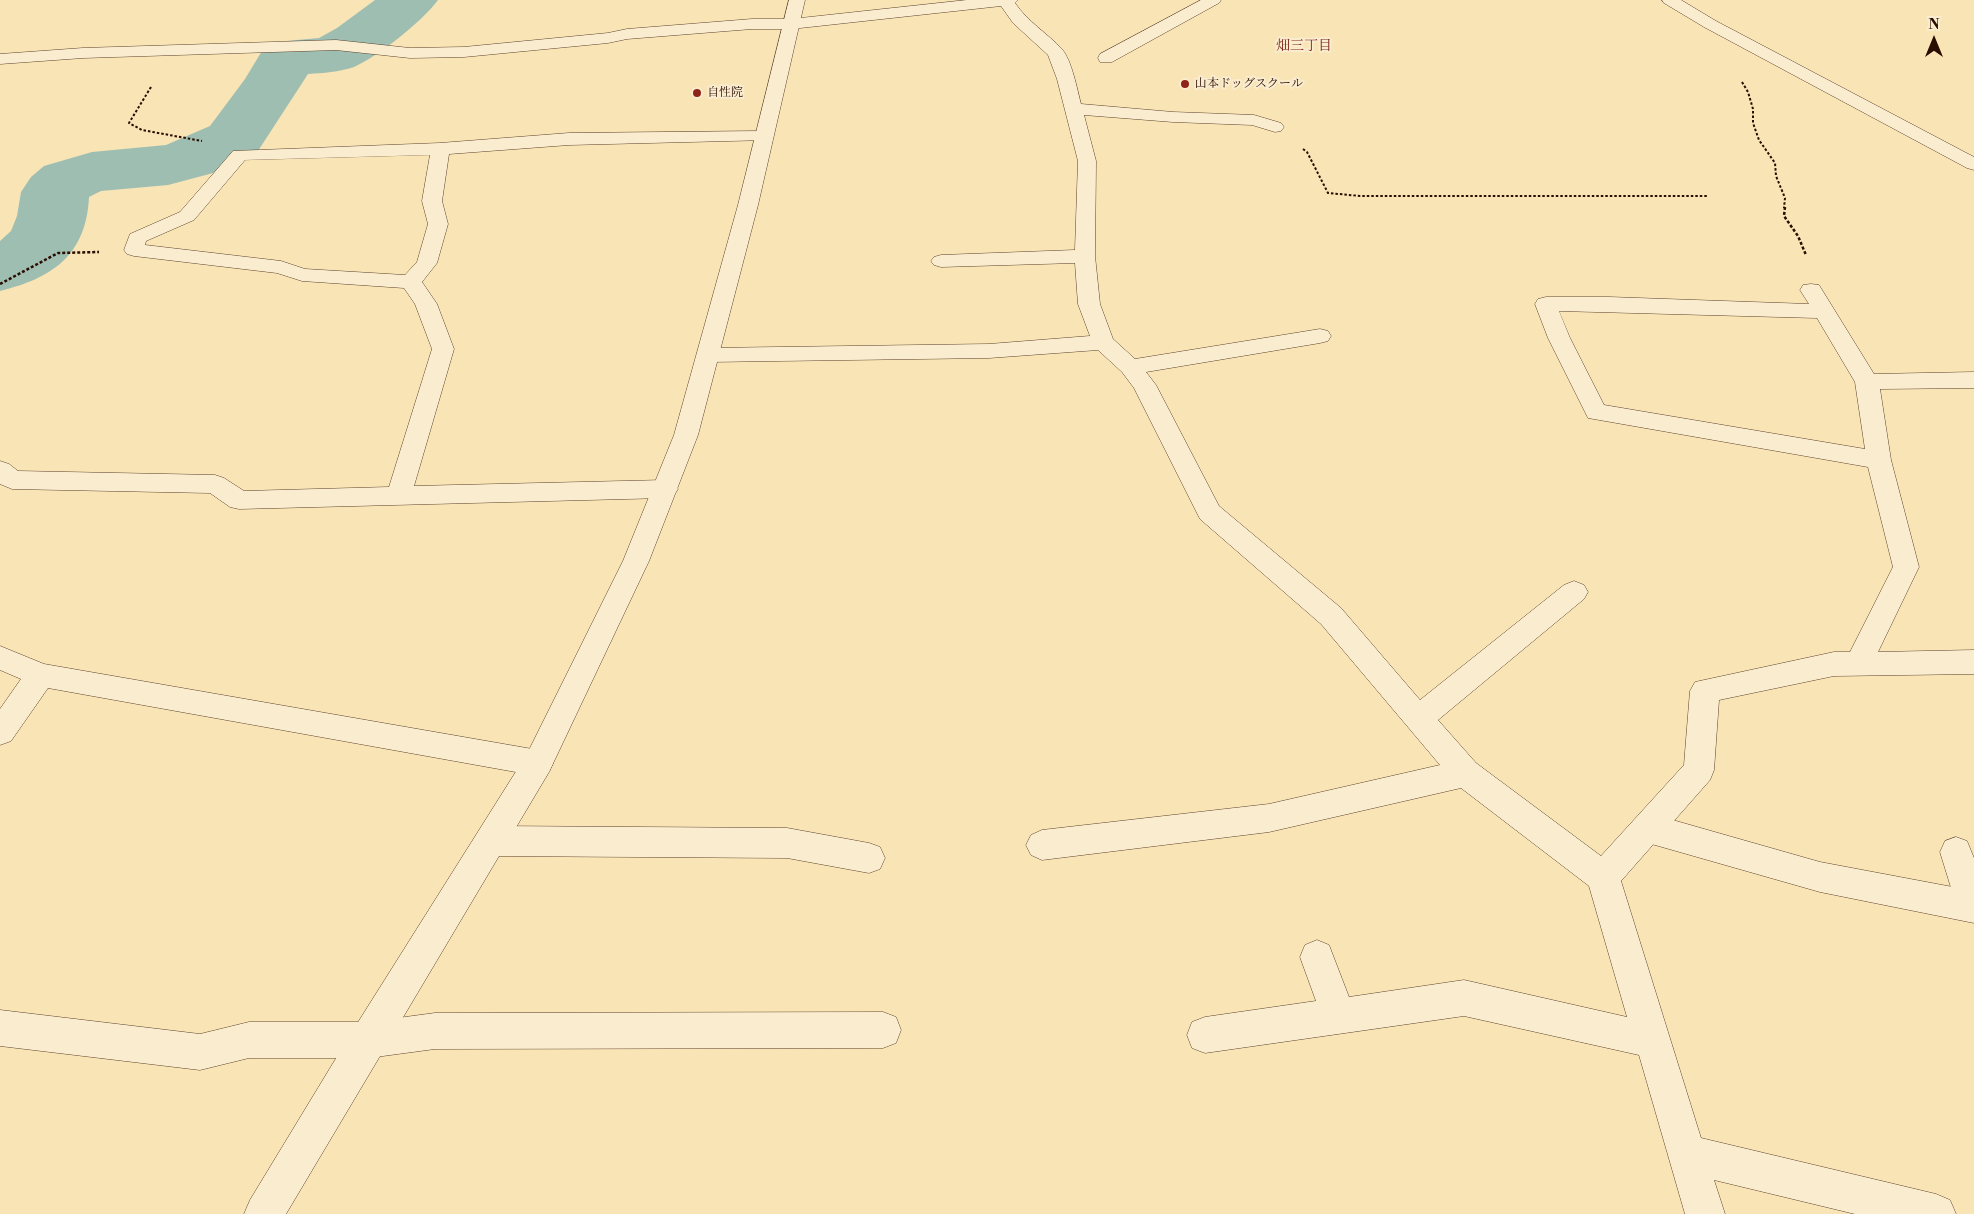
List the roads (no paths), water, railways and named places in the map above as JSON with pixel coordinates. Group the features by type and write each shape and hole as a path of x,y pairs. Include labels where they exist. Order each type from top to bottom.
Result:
{"street":[{"path":"0,59 83,53 336,46 410,53 464,52 608,38 627,34 752,24 794,12 1008,0 1019,20 1056,53 1075,109 1087,161 1085,256 1089,304 1103,342 1130,367 1144,385 1208,512 1331,616 1464,773 1603,877 1705,1214"},
{"path":"1106,58 1213,0"},
{"path":"1670,0 1710,24 1974,164"},
{"path":"264,1214 538,763 636,561 686,436 748,205 794,12"},
{"path":"0,76 18,58"},
{"path":"1075,109 1173,117 1254,120 1275,127"},
{"path":"411,282 302,275 281,268 134,250 137,238 187,216 240,155 440,149 569,139 763,136"},
{"path":"411,282 427,263 438,224 432,201 440,149"},
{"path":"941,261 1085,256"},
{"path":"399,495 443,349 426,304 411,282"},
{"path":"1811,290 1867,382 1879,460 1906,567 1858,664"},
{"path":"1823,311 1546,304 1559,338 1596,412 1879,460"},
{"path":"1130,367 1320,336"},
{"path":"708,355 988,350 1103,342"},
{"path":"1867,382 1974,380"},
{"path":"0,470 12,480 215,484 239,500 666,489"},
{"path":"1418,719 1574,592"},
{"path":"0,658 41,675 538,763"},
{"path":"1603,877 1698,770 1705,691 1834,664 1974,662"},
{"path":"0,732 41,675"},
{"path":"1042,846 1269,818 1464,773"},
{"path":"1648,828 1820,877 1973,906 1956,852"},
{"path":"490,841 787,842 869,858"},
{"path":"1317,957 1339,1016"},
{"path":"1206,1035 1464,998 1652,1040"},
{"path":"0,1028 200,1052 249,1040 368,1040 435,1031 883,1030"},
{"path":"1686,1154 1936,1214"}],"waterway":[{"path":"0,269 27,256 39,244 50,223 55,192 68,180 92,172 168,165 194,158 233,140 273,83 286,59 333,54 358,40 410,0"}],"place":[{"name":"山本ドッグスクール","path":"1185,84"},
{"name":"自性院","path":"697,93"}],"district":[{"name":"畑三丁目","path":"1304,47"}]}
